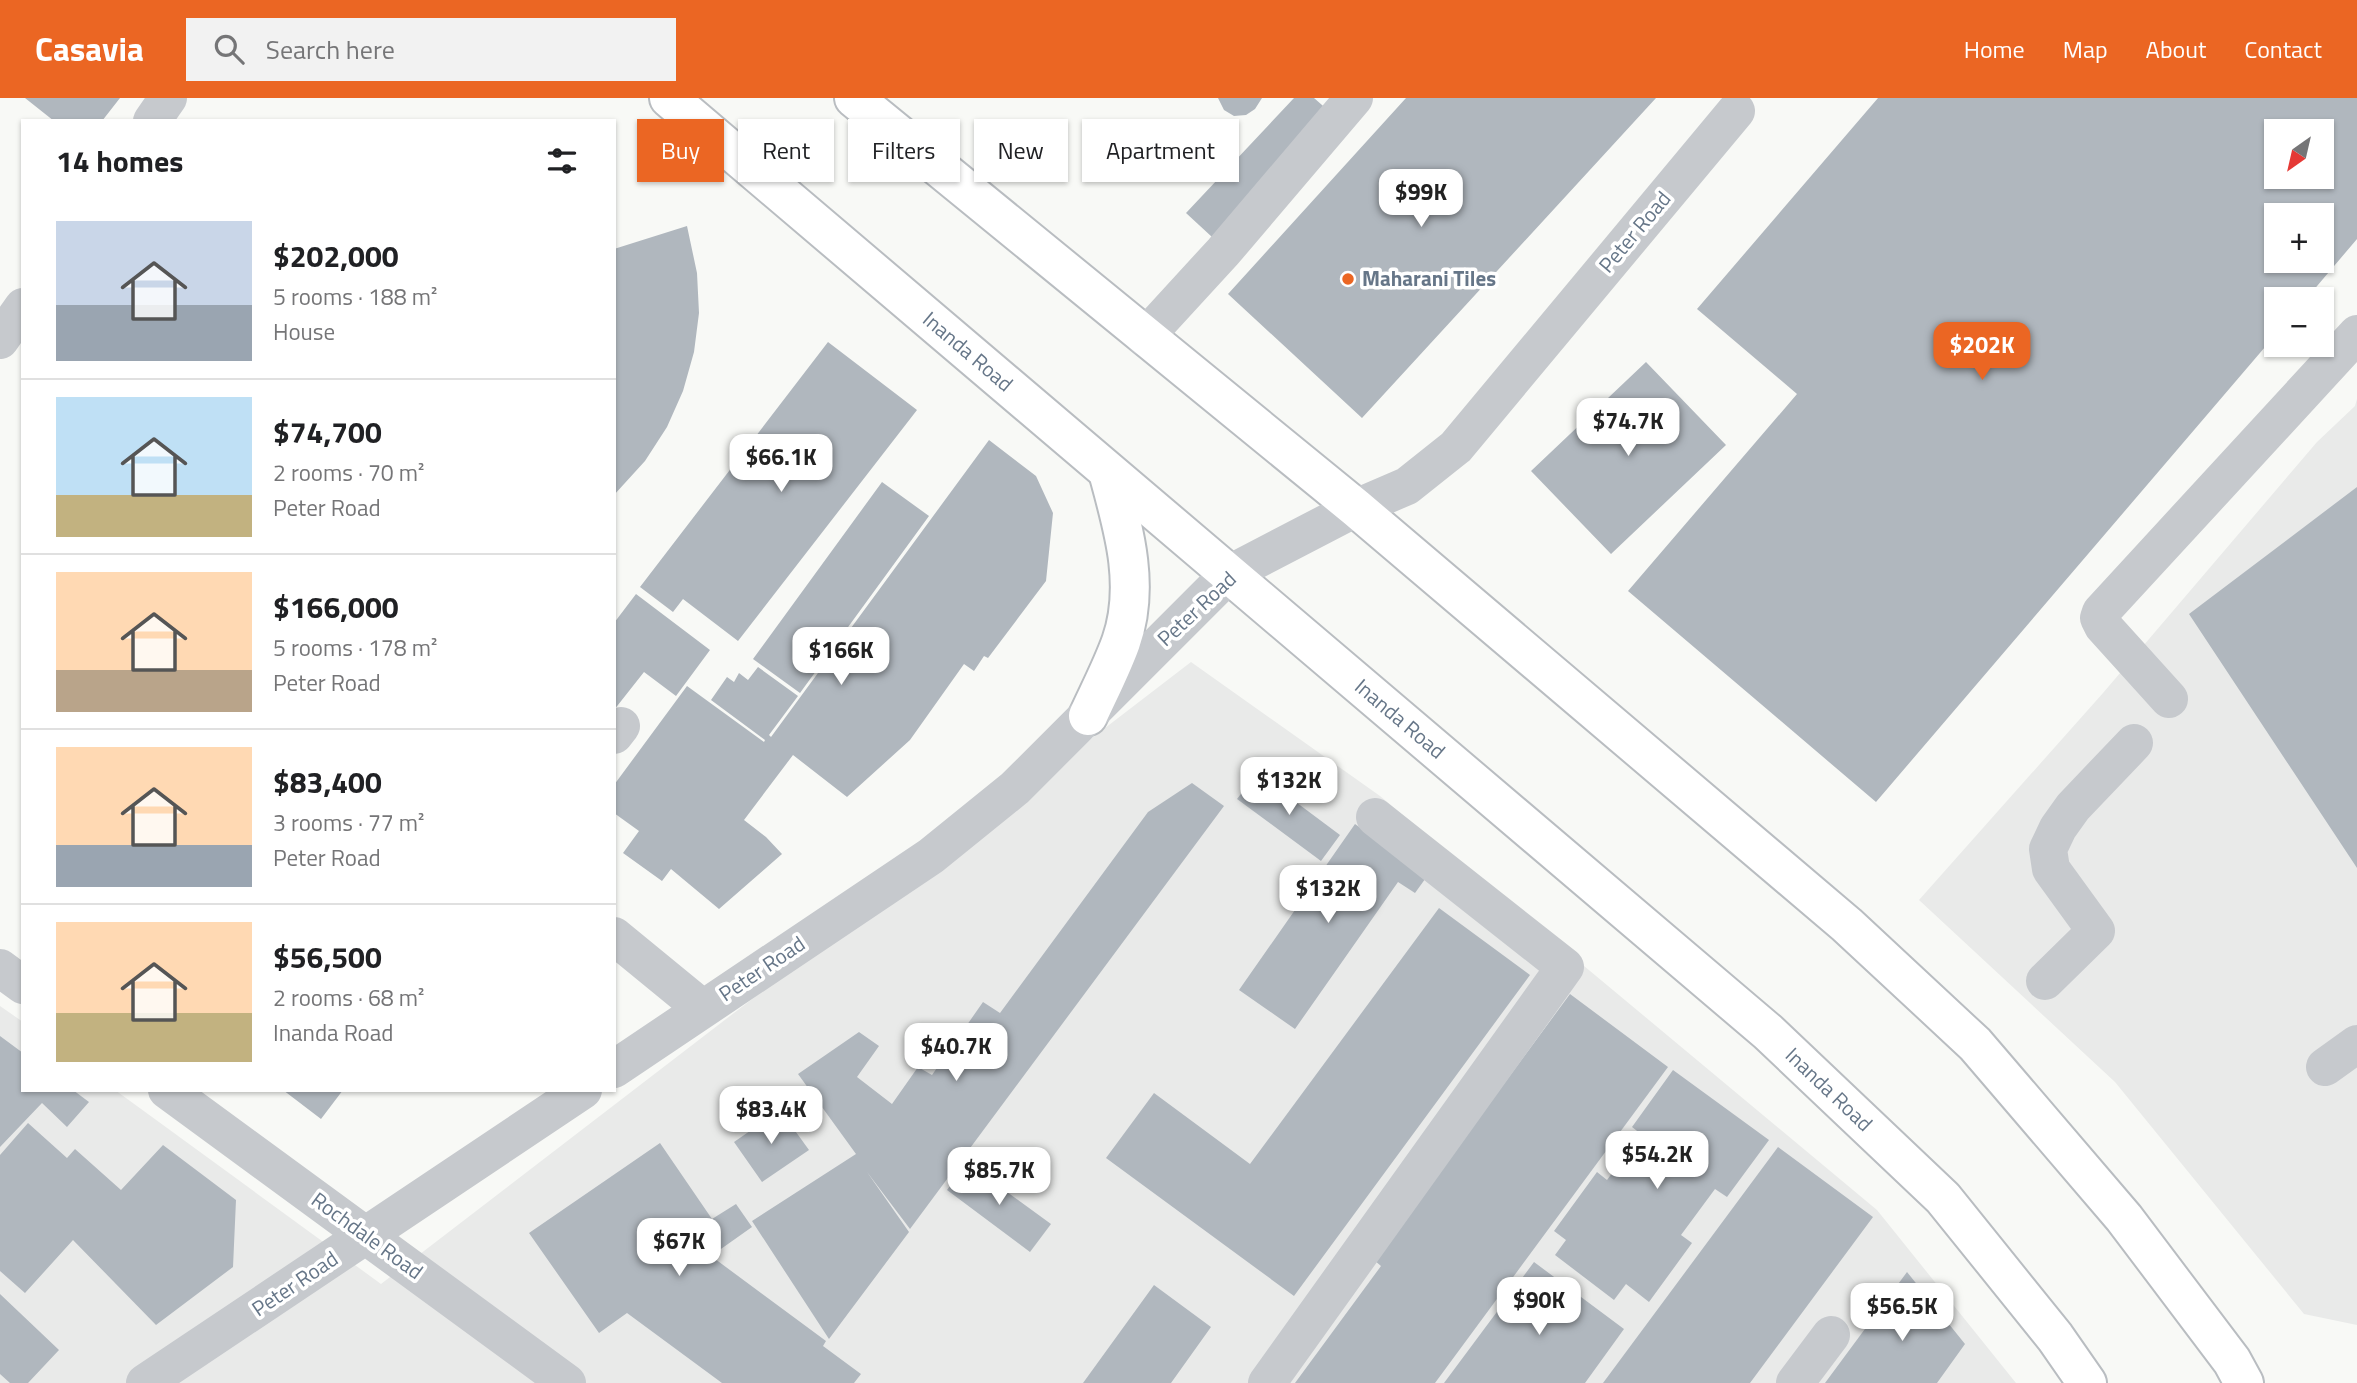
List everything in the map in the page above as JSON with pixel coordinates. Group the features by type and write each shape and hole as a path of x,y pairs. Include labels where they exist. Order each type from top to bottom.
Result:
{"main road":[{"name":"Inanda Road","path":"669,98 1768,1032 1942,1198 2055,1337 2087,1383"},
{"path":"854,98 1356,508 1847,925 1976,1044 2124,1217 2232,1361 2244,1383"},
{"path":"1088,716 1122,640 1130,589 1127,540 1108,472"}],"street":[{"path":"153,119 168,98"},
{"path":"1145,337 1223,252 1354,98"},
{"name":"Peter Road","path":"616,1068 931,856 1015,788 1229,574 1356,508 1407,486 1456,447 1736,111"},
{"path":"0,340 21,310"},
{"path":"2169,699 2103,626 2099,618 2101,612 2357,334"},
{"path":"2045,981 2096,931 2051,869 2049,849 2058,828 2073,807 2134,743"},
{"path":"1267,1383 1565,967 1375,817"},
{"path":"616,938 703,1009"},
{"path":"0,968 21,984"},
{"path":"2325,1067 2357,1044"},
{"name":"Rochdale Road","path":"170,1092 567,1383"},
{"name":"Peter Road","path":"145,1383 580,1092"},
{"path":"1795,1383 1831,1335"}],"shaded area":[{"path":"2357,399 2357,1325 2304,1314 2115,1082 1919,900 2103,693 2317,442 2355,406"},
{"path":"1191,662 1380,796 1877,1210 2016,1383 0,1383 0,1006 21,1021 21,1092 118,1092 381,1284"}],"building":[{"path":"25,98 120,98 104,119 51,119"},
{"path":"1218,98 1262,98 1255,109 1246,115 1234,116 1224,110"},
{"path":"1294,98 1314,98 1330,112 1212,237 1186,213 1215,182 1239,182 1239,157"},
{"path":"1406,98 1656,98 1362,418 1228,294"},
{"path":"1878,98 2357,98 2357,239 2334,266 2334,203 2264,203 2264,273 2328,273 2316,287 2264,287 2264,348 1876,802 1628,591 1797,394 1697,309"},
{"path":"687,226 697,273 699,313 694,352 683,391 667,427 645,461 616,493 616,248"},
{"path":"828,342 917,410 738,641 683,599 673,612 640,587"},
{"path":"1646,362 1726,445 1611,554 1531,471"},
{"path":"989,440 1036,476 1053,513 1046,581 988,658 984,656 974,671 964,664 910,740 847,797 793,755 744,820 782,854 719,909 671,869 662,881 623,853 639,831 616,814 616,782 687,686 764,742 765,740 711,700 727,677 734,682 739,673 748,680 758,667 798,696 769,735 771,737"},
{"path":"882,482 929,516 800,693 753,659"},
{"path":"2357,487 2357,868 2189,614"},
{"path":"636,594 710,650 676,696 644,672 616,707 616,620"},
{"path":"1257,773 1340,835 1321,861 1237,799"},
{"path":"1192,783 1224,806 910,1229 867,1172 909,1232 829,1339 752,1221 856,1154 798,1074 859,1032 879,1046 857,1077 892,1104 918,1067 932,1075 983,1002 1000,1013 1148,812"},
{"path":"1355,824 1428,875 1415,893 1398,882 1295,1029 1239,990"},
{"path":"1439,908 1530,975 1294,1296 1106,1158 1154,1093 1250,1164"},
{"path":"1570,994 1668,1067 1435,1383 1295,1383 1381,1266 1374,1260"},
{"path":"0,1036 21,1052 21,1092 76,1092 89,1102 67,1127 42,1103 0,1147"},
{"path":"1673,1070 1769,1140 1727,1197 1715,1189 1681,1235 1692,1243 1649,1302 1626,1284 1614,1300 1555,1255 1566,1240 1554,1231 1597,1172 1607,1180 1641,1134 1632,1127"},
{"path":"286,1092 341,1092 321,1119"},
{"path":"780,1110 809,1150 762,1182 734,1142"},
{"path":"28,1123 67,1158 75,1149 121,1190 163,1145 236,1200 233,1267 156,1325 73,1240 25,1293 0,1271 0,1155"},
{"path":"660,1143 712,1219 736,1204 752,1227 711,1256 826,1341 823,1346 861,1374 854,1383 722,1383 627,1313 599,1333 529,1233"},
{"path":"1778,1147 1873,1217 1750,1383 1603,1383"},
{"path":"967,1163 1051,1224 1030,1252 947,1190"},
{"path":"1534,1262 1624,1329 1585,1383 1444,1383"},
{"path":"1907,1272 1965,1344 1937,1383 1825,1383"},
{"path":"1154,1285 1211,1327 1171,1383 1083,1383"},
{"path":"0,1294 59,1350 28,1383 10,1383 0,1374"}],"place":[{"name":"Maharani Tiles","path":"1348,279"}]}
